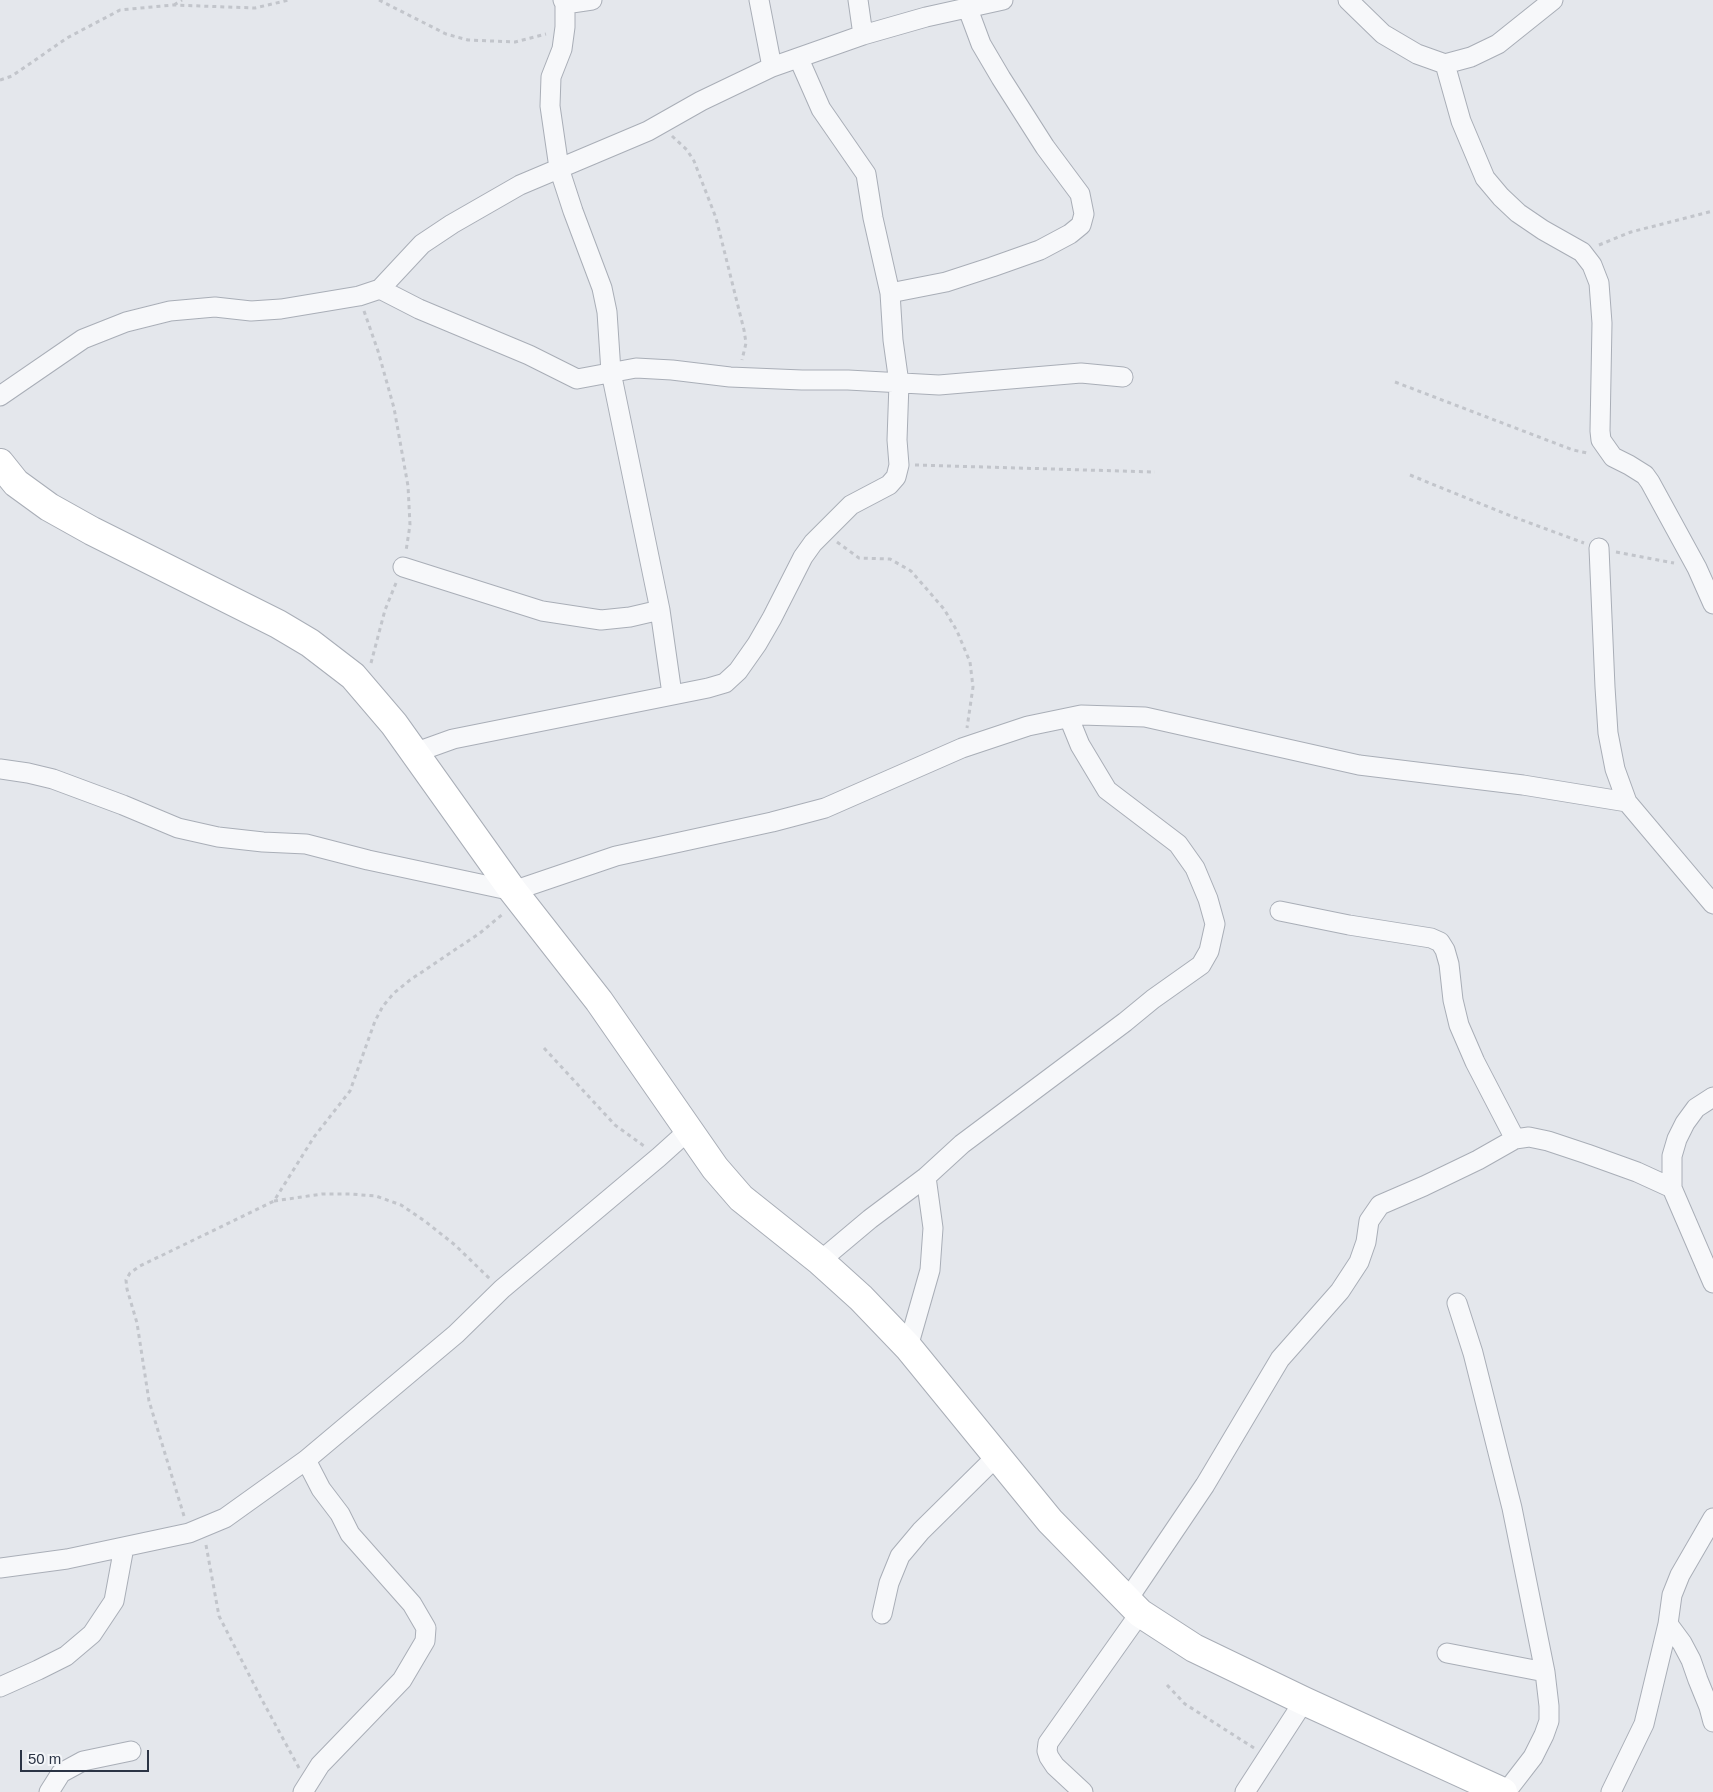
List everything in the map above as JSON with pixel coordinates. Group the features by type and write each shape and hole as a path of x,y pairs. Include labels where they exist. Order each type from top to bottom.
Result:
{"main road":[{"path":"0,463 16,483 49,507 108,539 278,624 310,643 353,676 394,724 516,895 598,1001 715,1168 741,1198 820,1261 861,1298 908,1348 1050,1522 1134,1606 1194,1648 1304,1701 1504,1792"}],"street":[{"path":"592,0 564,2 564,35 562,49 551,77 550,106 560,168 573,211 602,288 607,312 611,372 660,610 672,694"},
{"path":"759,0 772,67"},
{"path":"858,0 863,35"},
{"path":"0,396 84,339 126,322 170,311 215,307 251,311 281,309 359,296 380,289 422,244 452,224 520,185 648,131 701,101 772,67 863,35 926,17 1003,0"},
{"path":"1348,0 1383,34 1418,54 1445,64 1471,57 1498,44 1552,0"},
{"path":"890,293 946,282 992,268 1040,250 1070,234 1081,225 1084,214 1080,194 1045,147 1001,78 981,44 968,9"},
{"path":"414,753 453,740 725,683 738,671 772,618 803,557 813,543 851,504 889,485 896,476 899,465 897,440 898,383 890,293 866,174 821,110 799,59"},
{"path":"1445,64 1461,121 1485,178 1518,213 1543,230 1582,252 1592,265 1599,282 1602,322 1601,440 1613,457 1630,465 1650,482 1697,568 1713,604"},
{"path":"380,289 419,309 529,355 577,379 636,368 654,368 730,377 939,385 1081,373 1123,377"},
{"path":"1598,548 1608,733 1615,769 1628,802 1713,904"},
{"path":"403,567 552,612 601,620 630,617 660,610"},
{"path":"0,769 53,779 178,828 218,837 306,844 516,895 616,856 772,822 825,808 962,748 1028,726 1081,715 1145,717 1360,765 1523,785 1628,802"},
{"path":"820,1261 870,1219 926,1177 962,1144 1201,964 1209,950 1215,924 1208,899 1195,868 1178,844 1107,790 1080,745 1069,718"},
{"path":"1280,911 1348,926 1431,938 1440,942 1445,950 1449,964 1453,1000 1459,1025 1475,1062 1515,1139"},
{"path":"1713,1097 1696,1108 1685,1123 1677,1139 1672,1156 1672,1188 1713,1283"},
{"path":"0,1568 67,1559 124,1547 196,1530 225,1518 306,1460 456,1334 502,1289 689,1130"},
{"path":"1083,1792 1055,1766 1047,1751 1048,1743 1134,1606 1280,1359 1340,1291 1359,1262 1366,1242 1369,1221 1380,1206 1478,1160 1515,1139 1529,1137 1548,1141 1637,1172 1672,1188"},
{"path":"908,1348 930,1270 933,1228 926,1177"},
{"path":"1457,1303 1472,1353 1512,1508 1546,1672 1549,1721 1533,1757 1504,1792"},
{"path":"882,1614 889,1583 900,1556 921,1531 997,1456"},
{"path":"304,1790 320,1765 402,1680 425,1641 426,1628 412,1604 350,1534 340,1514 321,1489 306,1460"},
{"path":"1611,1792 1644,1724 1668,1624 1672,1594 1677,1581 1713,1518"},
{"path":"0,1687 66,1656 92,1634 114,1601 124,1547"},
{"path":"1668,1624 1691,1660 1713,1722"},
{"path":"1447,1653 1546,1672"},
{"path":"1244,1792 1304,1701"},
{"path":"50,1792 61,1773 83,1761 131,1751"}],"path":[{"path":"173,5 182,0"},
{"path":"0,80 12,76 68,38 120,10 173,5 255,8 289,0"},
{"path":"379,0 446,34 468,40 516,42 548,34 564,35"},
{"path":"662,123 687,150 694,161 716,218 746,343 744,357 738,369 730,377"},
{"path":"1582,252 1630,232 1713,211"},
{"path":"359,296 378,351 394,408 408,486 410,525 403,567 385,610 362,687"},
{"path":"1395,382 1573,450 1613,457"},
{"path":"899,465 1155,472"},
{"path":"1410,475 1511,516 1598,548 1697,568"},
{"path":"823,532 850,554 859,558 890,559 911,571 944,609 958,631 970,662 973,687 962,748"},
{"path":"274,1201 314,1137 350,1091 374,1021 383,1006 394,993 410,980 480,933 516,895"},
{"path":"544,1048 615,1125 659,1157"},
{"path":"304,1790 300,1770 218,1616 196,1530 149,1401 137,1323 126,1280 130,1273 140,1266 274,1201 322,1194 350,1194 376,1196 401,1205 455,1245 502,1289"},
{"path":"1167,1685 1185,1704 1268,1756"}]}
